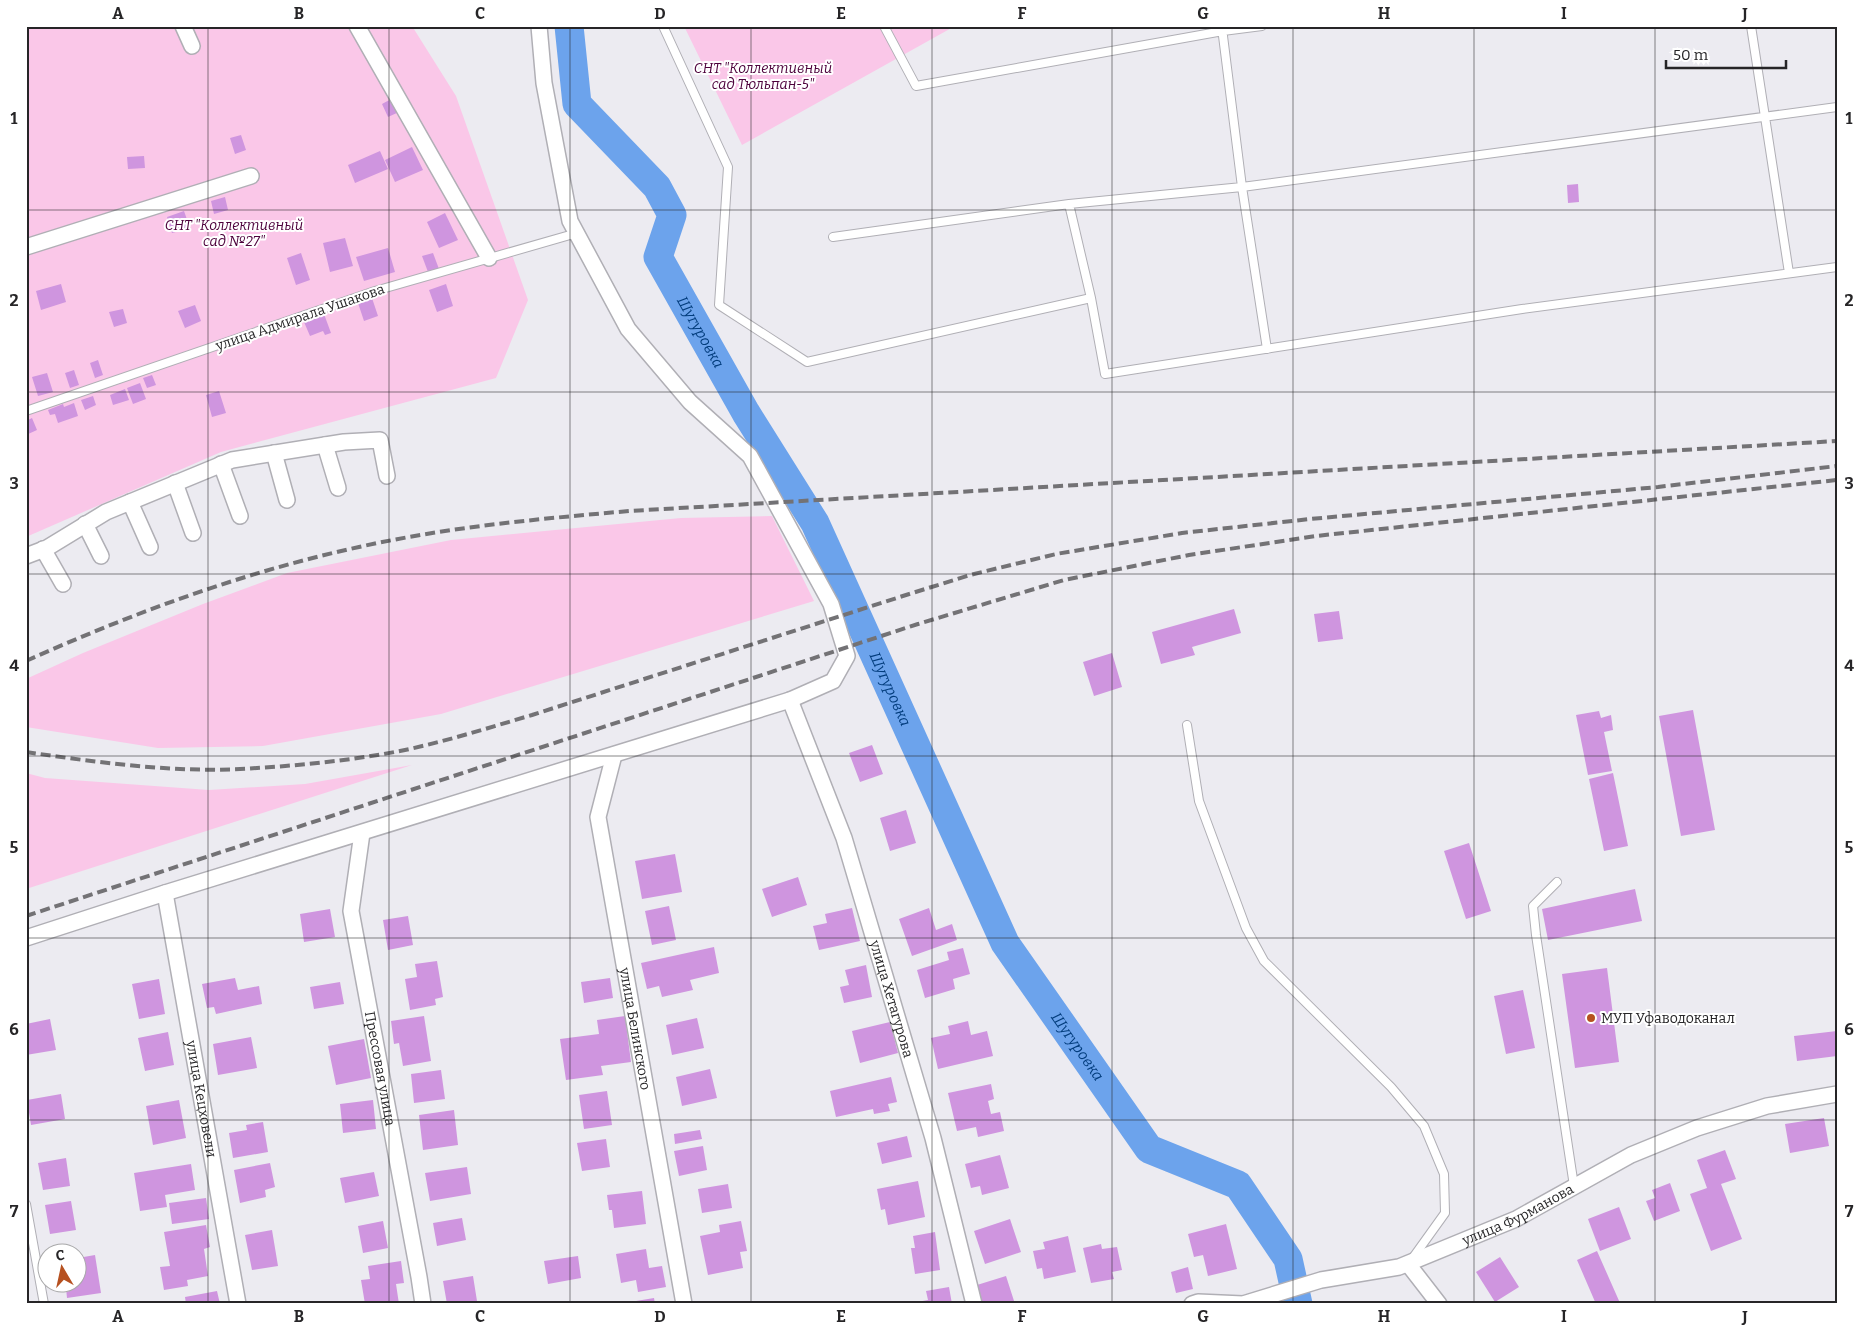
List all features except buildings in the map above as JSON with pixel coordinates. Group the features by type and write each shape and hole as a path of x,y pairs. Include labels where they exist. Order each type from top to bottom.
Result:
{"street":[{"path":"183,26 192,46"},
{"path":"358,26 489,258"},
{"path":"26,938 164,893 362,834 790,700 833,681 847,656 831,604 750,456 690,402 628,329 570,220 544,83 539,26"},
{"path":"26,247 251,176"},
{"path":"26,556 43,549 106,512 232,460 325,445 380,440 386,476"},
{"path":"325,445 338,488"},
{"path":"274,453 287,500"},
{"path":"221,464 240,516"},
{"path":"176,483 193,533"},
{"path":"130,502 150,547"},
{"path":"85,524 101,556"},
{"path":"43,549 62,584"},
{"name":"улица Хетагурова","path":"790,700 847,848 933,1138 974,1304"},
{"name":"улица Белинского","path":"614,756 598,817 684,1304"},
{"name":"Прессовая улица","path":"362,834 351,910 423,1304"},
{"name":"улица Кецховели","path":"164,893 238,1304"},
{"name":"улица Фурманова","path":"1192,1304 1198,1302 1243,1304 1321,1280 1408,1264 1516,1219 1631,1155 1697,1128 1767,1106 1837,1094"},
{"path":"1408,1264 1439,1304"}],"lane":[{"path":"663,26 728,167 719,305 799,357 808,362 1091,298"},
{"path":"884,26 916,86 1222,29 1262,26"},
{"path":"1751,26 1789,273"},
{"path":"1222,29 1242,187 1267,349"},
{"path":"833,237 1069,204 1242,187 1837,107"},
{"path":"1069,204 1091,298 1105,374 1522,309 1837,267"},
{"name":"улица Адмирала Ушакова","path":"26,411 375,291 577,233"},
{"path":"1187,725 1198,801 1246,928 1264,961 1391,1087 1424,1126 1444,1174 1446,1213 1408,1264"},
{"path":"1557,882 1533,906 1574,1186"},
{"path":"26,1204 44,1304"}],"green space":[{"name":"СНТ \"Коллективный сад №27\"","path":"26,26 412,26 456,96 528,300 496,378 221,452 26,537"},
{"name":"СНТ \"Коллективный сад Тюльпан-5\"","path":"684,26 955,26 742,145"},
{"path":"772,516 814,601 441,714 263,746 158,748 26,727 26,679 83,653 203,604 287,573 451,540 681,518"},
{"path":"412,765 26,889 26,773 45,778 209,790 305,784"}],"waterway":[{"name":"Шугуровка","path":"569,26 577,104 657,187 672,215 658,257 746,413 815,523 1005,943 1149,1149 1238,1185 1288,1259 1298,1304"}],"railway":[{"path":"26,661 107,626 231,581 359,547 493,524 629,511 1837,441"},
{"path":"26,752 112,763 200,770 275,767 365,757 400,751 482,730 970,575 1056,554 1182,533 1310,519 1658,487 1837,466"},
{"path":"26,916 918,624 1064,580 1189,555 1316,536 1837,480"}],"place":[{"name":"МУП Уфаводоканал","path":"1591,1018"}]}
